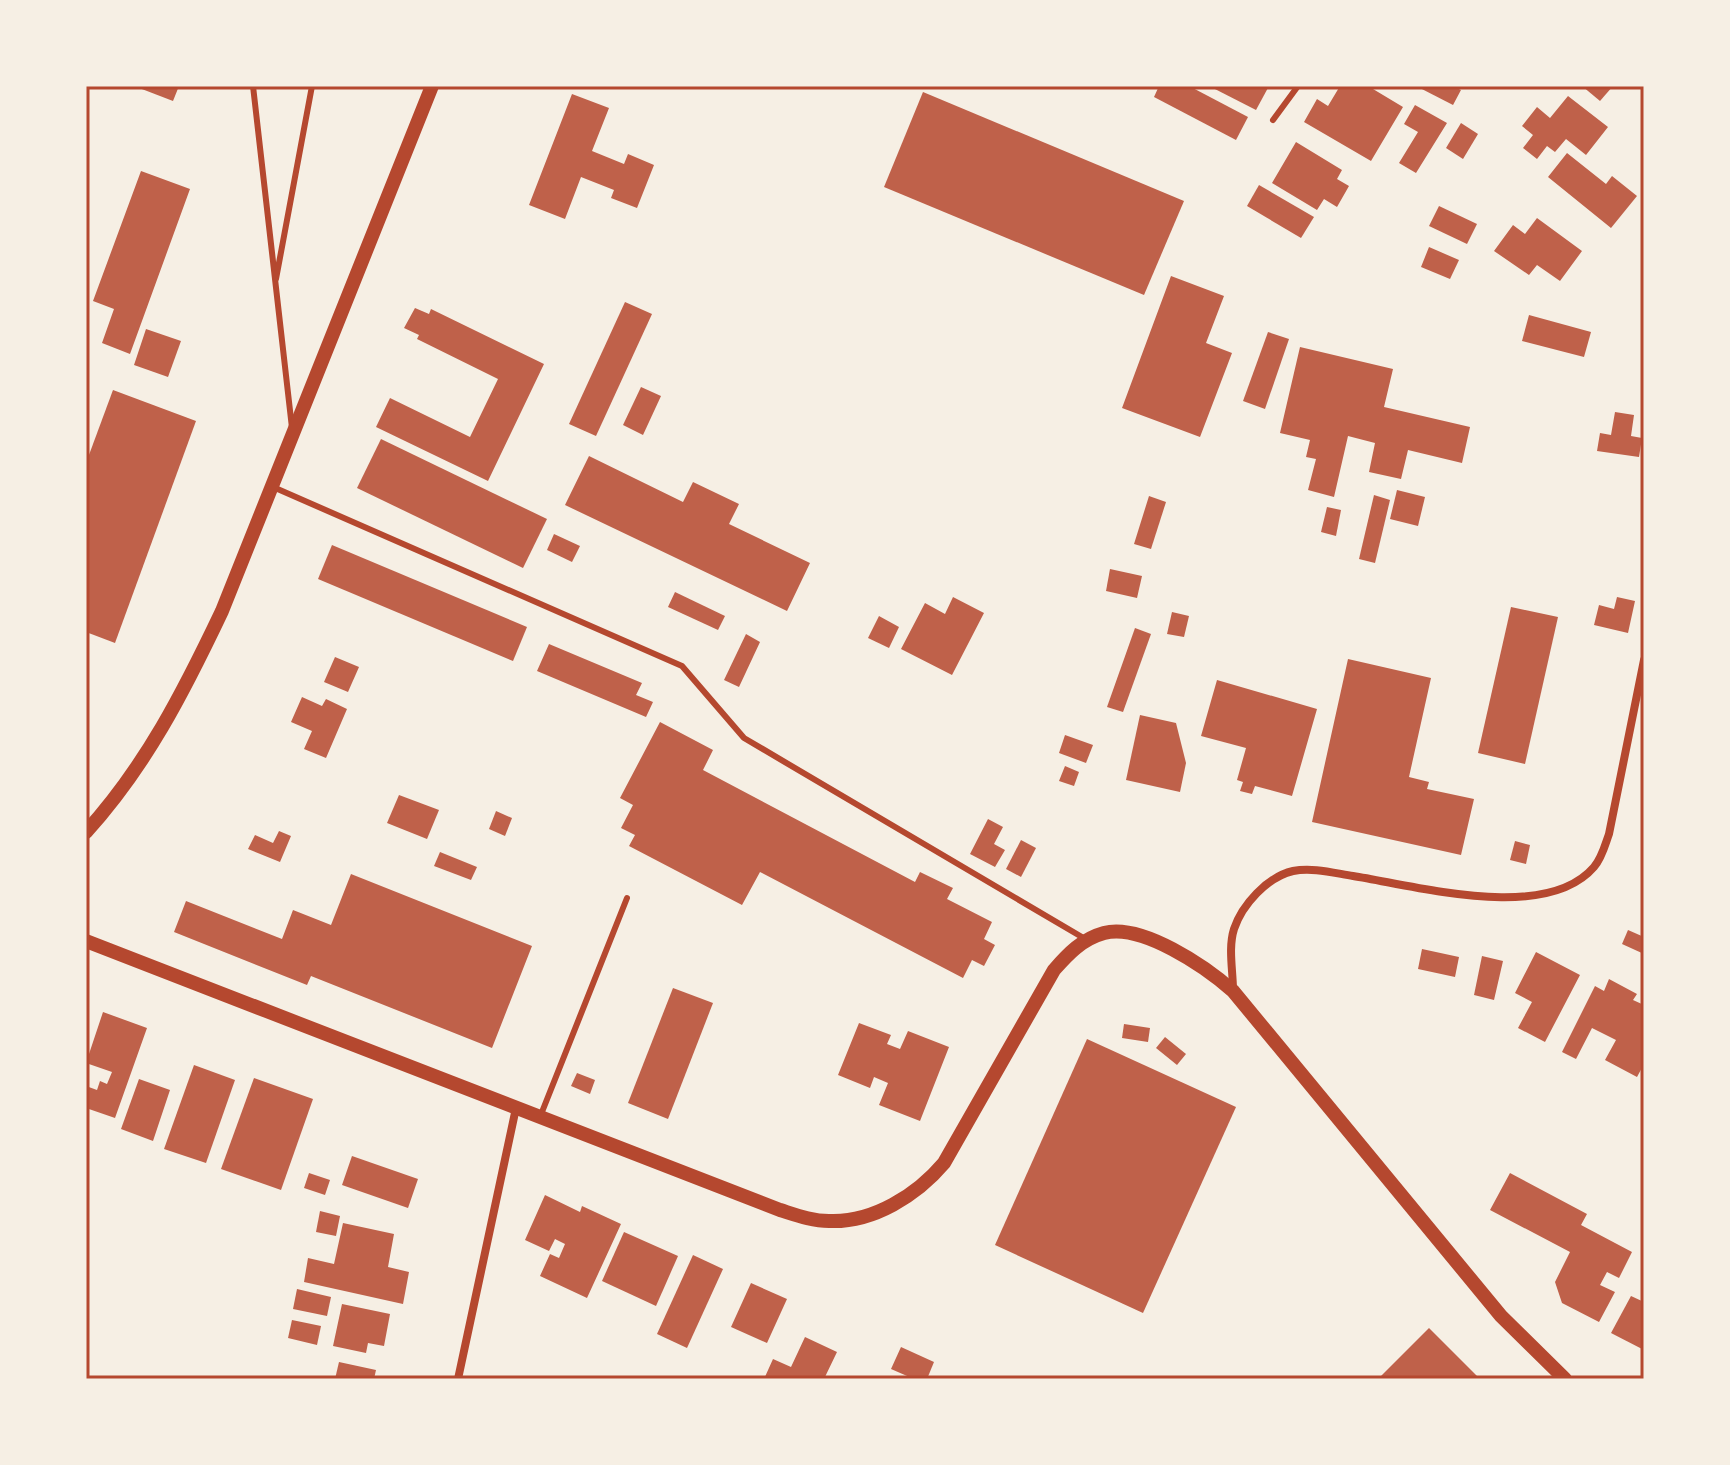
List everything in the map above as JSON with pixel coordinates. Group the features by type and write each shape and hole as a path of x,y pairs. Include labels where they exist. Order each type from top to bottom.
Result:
{"street":[{"path":"86,832 134,773 184,690 222,611 432,86"},
{"path":"1233,991 1234,930 1242,913 1255,896 1278,877 1294,871 1310,870 1490,898 1518,899 1564,888 1591,871 1601,857 1609,834 1644,660"},
{"path":"86,941 780,1210 824,1221 858,1218 910,1194 926,1183 944,1163 1054,970 1087,940 1102,933 1120,931 1196,962 1233,991 1492,1306 1565,1379"},
{"path":"458,1379 516,1108"}],"lane":[{"path":"253,86 293,437"},
{"path":"275,286 312,86"},
{"path":"1273,120 1298,86"},
{"path":"273,487 682,666 744,738 1087,940"},
{"path":"540,1117 627,898"}],"building":[{"path":"134,86 179,86 173,101"},
{"path":"1159,86 1189,86 1248,117 1236,140 1154,97"},
{"path":"1209,86 1269,86 1256,110"},
{"path":"1340,86 1368,86 1403,107 1371,161 1304,122 1317,99 1328,106"},
{"path":"1416,86 1453,86 1461,90 1453,105"},
{"path":"1582,86 1613,86 1600,101"},
{"path":"923,92 1184,201 1144,295 884,187"},
{"path":"572,94 609,108 592,151 624,164 628,154 654,165 637,208 611,198 614,190 581,177 565,219 529,205"},
{"path":"1568,96 1608,127 1586,155 1566,139 1555,152 1547,146 1537,159 1523,148 1533,135 1522,126 1537,107 1550,118"},
{"path":"1415,105 1447,123 1416,173 1399,163 1418,132 1404,124"},
{"path":"1461,123 1478,134 1463,159 1446,148"},
{"path":"1296,142 1342,170 1337,179 1349,186 1337,207 1324,199 1317,210 1272,183"},
{"path":"1567,153 1606,184 1612,176 1637,196 1611,228 1548,177"},
{"path":"141,171 190,189 130,354 102,343 114,309 93,301"},
{"path":"1259,185 1314,217 1301,238 1247,206"},
{"path":"1439,206 1477,224 1467,244 1429,226"},
{"path":"1537,218 1582,251 1560,281 1537,265 1529,275 1494,251 1513,225 1525,234"},
{"path":"1429,247 1459,260 1450,279 1421,267"},
{"path":"1171,276 1224,296 1206,343 1232,353 1200,437 1122,408"},
{"path":"625,302 652,314 596,436 569,424"},
{"path":"415,308 429,314 431,309 544,364 488,481 376,427 390,398 470,437 498,379 417,339 419,335 404,328"},
{"path":"1529,315 1591,332 1584,357 1522,341"},
{"path":"146,329 181,341 168,377 134,365"},
{"path":"1268,332 1289,339 1265,409 1243,401"},
{"path":"1300,347 1393,369 1384,407 1470,427 1462,463 1408,450 1401,479 1369,472 1375,443 1348,436 1334,497 1308,490 1316,459 1306,457 1310,440 1280,433"},
{"path":"641,387 661,396 643,435 623,425"},
{"path":"113,390 196,421 115,643 86,632 86,463"},
{"path":"1615,412 1634,415 1631,436 1642,438 1639,457 1597,451 1600,433 1611,435"},
{"path":"381,439 547,519 523,568 357,488"},
{"path":"589,456 683,502 693,482 739,504 729,524 810,563 787,611 565,505"},
{"path":"1397,490 1425,497 1418,526 1390,519"},
{"path":"1374,495 1390,500 1375,563 1359,559"},
{"path":"1149,496 1166,502 1151,549 1134,544"},
{"path":"1327,507 1341,510 1336,536 1321,532"},
{"path":"554,534 580,546 572,562 547,550"},
{"path":"332,545 527,627 513,661 318,579"},
{"path":"1110,569 1142,576 1137,598 1106,591"},
{"path":"675,592 725,616 718,630 668,607"},
{"path":"953,597 984,613 952,675 901,649 925,603 945,614"},
{"path":"1617,597 1635,601 1628,633 1594,625 1599,605 1614,609"},
{"path":"1511,607 1558,617 1525,764 1478,753"},
{"path":"1172,612 1189,616 1184,637 1167,634"},
{"path":"879,616 899,627 889,648 868,638"},
{"path":"1135,628 1151,634 1123,712 1107,707"},
{"path":"746,634 760,642 739,687 724,680"},
{"path":"549,644 642,683 636,695 653,702 646,717 537,671"},
{"path":"335,657 359,667 348,692 324,682"},
{"path":"1348,659 1431,678 1409,777 1429,782 1427,789 1474,799 1461,855 1312,822"},
{"path":"1217,680 1317,709 1292,796 1255,786 1252,794 1240,791 1243,782 1237,780 1246,748 1201,736"},
{"path":"302,697 322,706 326,699 347,709 326,758 304,749 312,731 291,722"},
{"path":"1140,715 1176,723 1186,763 1180,792 1126,780"},
{"path":"660,722 713,750 703,770 915,882 920,872 953,888 947,899 992,922 984,939 995,945 984,966 972,960 963,978 760,872 742,905 629,846 635,835 621,828 633,805 620,798"},
{"path":"1065,735 1093,745 1086,763 1059,753"},
{"path":"1065,766 1079,772 1074,786 1059,781"},
{"path":"399,795 439,810 427,839 387,823"},
{"path":"496,811 512,818 505,836 489,829"},
{"path":"988,819 1003,827 994,844 1005,850 995,867 970,854"},
{"path":"279,831 291,836 280,862 248,849 255,835 273,843"},
{"path":"1021,840 1036,848 1021,877 1006,869"},
{"path":"1515,841 1530,845 1526,864 1510,860"},
{"path":"440,852 477,867 471,880 434,866"},
{"path":"351,874 532,946 492,1048 311,976 307,985 174,932 186,901 282,939 293,910 331,925"},
{"path":"1628,930 1644,937 1644,954 1622,944"},
{"path":"1422,949 1459,957 1455,977 1418,969"},
{"path":"1536,952 1580,975 1545,1042 1518,1028 1532,1002 1515,993"},
{"path":"1482,956 1503,961 1494,1000 1474,995"},
{"path":"1609,979 1637,994 1633,1000 1644,1005 1644,1064 1637,1077 1605,1060 1616,1040 1592,1028 1576,1059 1562,1052 1595,986 1604,991"},
{"path":"673,988 713,1003 668,1119 628,1103"},
{"path":"103,1012 147,1028 115,1118 86,1108 86,1086 97,1090 100,1081 107,1084 112,1072 86,1063"},
{"path":"859,1023 891,1035 887,1044 900,1049 908,1031 949,1047 920,1121 879,1105 888,1083 874,1077 870,1088 838,1075"},
{"path":"1124,1024 1150,1028 1148,1042 1122,1038"},
{"path":"1165,1037 1186,1054 1177,1065 1156,1048"},
{"path":"1087,1039 1236,1107 1143,1313 995,1245"},
{"path":"194,1065 235,1080 206,1163 164,1149"},
{"path":"577,1073 595,1080 590,1094 571,1086"},
{"path":"254,1078 313,1099 281,1190 221,1169"},
{"path":"139,1079 170,1090 153,1141 121,1129"},
{"path":"352,1156 418,1179 408,1208 342,1185"},
{"path":"309,1173 330,1180 325,1195 304,1188"},
{"path":"1510,1173 1587,1214 1581,1225 1632,1252 1619,1278 1607,1272 1600,1285 1615,1292 1599,1322 1562,1303 1555,1282 1570,1252 1490,1210"},
{"path":"545,1195 580,1212 582,1206 621,1224 587,1298 540,1276 550,1254 559,1258 565,1244 555,1239 549,1251 525,1240"},
{"path":"320,1211 340,1216 336,1236 316,1232"},
{"path":"343,1223 394,1234 388,1267 409,1272 403,1304 304,1282 308,1258 334,1264"},
{"path":"624,1232 678,1256 656,1306 602,1281"},
{"path":"693,1255 723,1269 687,1348 657,1334"},
{"path":"751,1283 787,1299 767,1343 731,1327"},
{"path":"297,1289 331,1297 327,1316 293,1309"},
{"path":"1631,1296 1644,1302 1644,1350 1611,1333"},
{"path":"342,1304 390,1314 384,1346 368,1343 366,1353 333,1346"},
{"path":"292,1320 321,1326 317,1345 288,1338"},
{"path":"1429,1328 1480,1379 1378,1379"},
{"path":"805,1337 837,1352 824,1379 764,1379 773,1359 791,1367"},
{"path":"901,1347 934,1362 927,1379 914,1379 891,1369"},
{"path":"339,1362 376,1370 374,1379 335,1379"}]}
